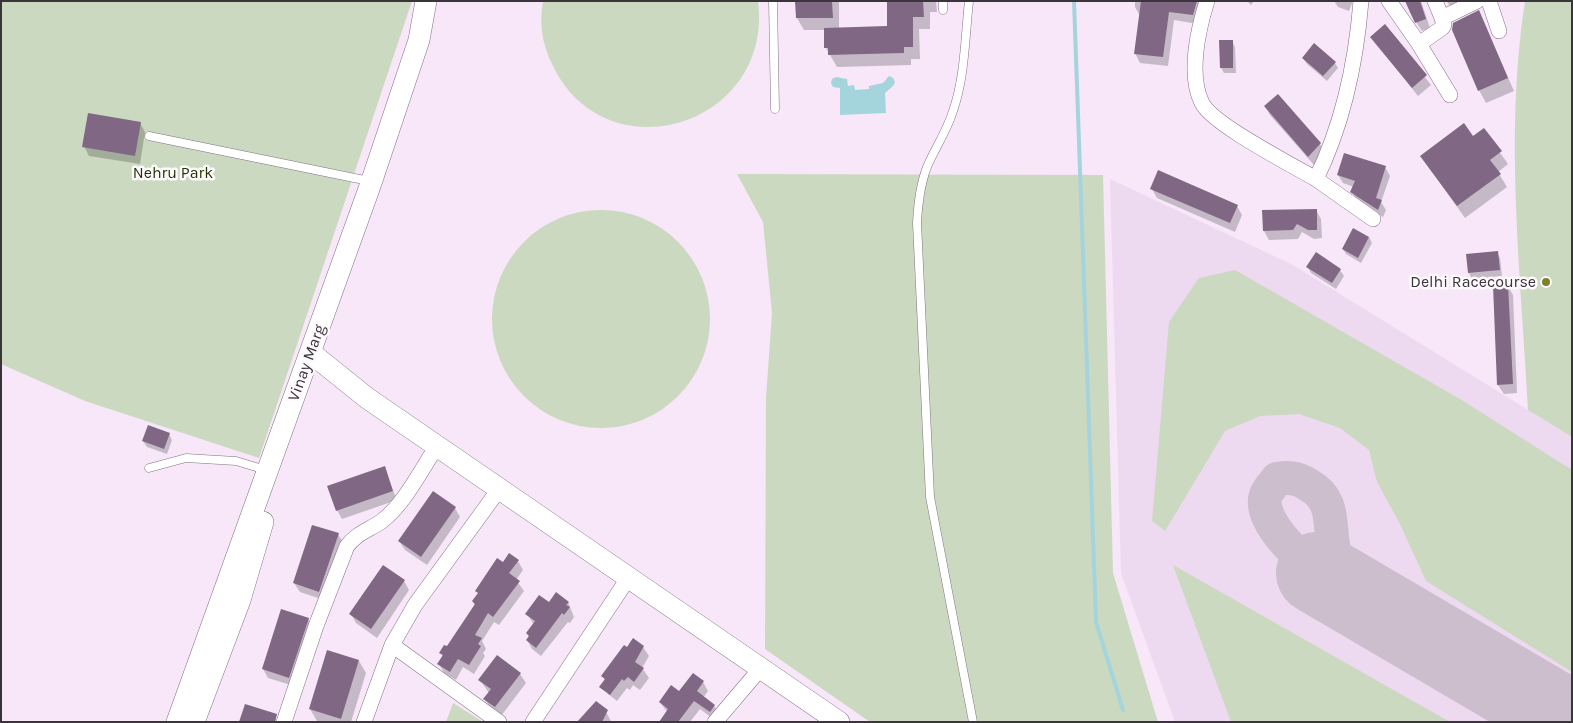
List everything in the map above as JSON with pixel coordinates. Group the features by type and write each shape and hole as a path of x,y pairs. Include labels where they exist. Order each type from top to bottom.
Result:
{"main road":[{"name":"Vinay Marg","path":"194,722 237,608 371,182 419,40 426,1"},
{"name":"Vinay Marg","path":"178,722 268,471 316,357 398,148 437,22 439,1"},
{"path":"316,357 367,398 761,668 826,718"}],"street":[{"path":"1207,1 1194,62 1195,85 1202,104 1218,120 1316,179 1372,219"},
{"path":"1316,179 1330,150 1342,114 1354,58 1361,1"},
{"path":"1389,1 1419,44 1450,95"},
{"path":"1419,44 1444,25 1434,1"},
{"path":"1442,18 1477,1"},
{"path":"1489,1 1499,31"},
{"path":"284,722 316,626 347,546 355,535 381,521 392,511 437,446"},
{"path":"364,722 392,645 415,604 500,488"},
{"path":"533,722 629,577"},
{"path":"392,645 499,722"},
{"path":"715,722 761,668"}],"lane":[{"path":"773,1 775,110"},
{"path":"943,1 943,10"},
{"path":"969,1 962,68 954,110 943,140 928,166 919,195 917,223 930,497 974,722"},
{"path":"149,136 371,182"},
{"path":"149,468 186,458 236,461 268,471"}],"shaded area":[{"path":"1110,179 1293,265 1572,437 1572,722 1175,722 1121,573"}],"green space":[{"name":"Nehru Park","path":"1,1 412,1 259,458 85,401 1,364"},
{"path":"543,1 758,1 756,45 740,80 714,106 680,122 644,127 608,120 576,99 552,64 546,49 541,25"},
{"name":"Delhi Racecourse","path":"1525,1 1572,1 1572,437 1528,410 1518,257 1515,154 1519,52"},
{"path":"737,174 1103,175 1113,573 1158,722 870,722 765,649 766,398 772,313 763,222"},
{"path":"612,210 643,218 662,228 678,242 692,258 702,277 710,308 710,330 702,361 692,380 678,396 662,410 643,420 612,428 590,428 559,420 540,410 510,380 500,361 494,340 492,308 500,277 510,258 540,228 559,218 580,212"},
{"path":"1235,270 1460,399 1572,470 1572,672 1426,581 1399,522 1377,482 1369,450 1340,428 1299,414 1260,416 1225,431 1165,531 1152,521 1169,322 1199,278"},
{"path":"1173,565 1450,722 1231,722"},
{"path":"453,703 483,722 446,722"}],"water":[{"path":"889,76 895,82 885,93 886,113 840,115 840,88 833,87 832,79 836,77 847,79 848,86 854,85 855,90 869,89 869,86 883,83"}],"building":[{"path":"795,1 832,1 833,18 796,18"},
{"path":"887,1 923,1 924,17 913,17 913,47 904,47 904,53 828,55 828,48 824,48 824,28 887,26"},
{"path":"1141,1 1197,1 1193,15 1169,12 1163,57 1134,54"},
{"path":"1405,1 1420,1 1426,19 1415,23"},
{"path":"1479,10 1508,78 1478,91 1452,30 1453,23"},
{"path":"1385,24 1427,75 1412,88 1370,37"},
{"path":"1219,40 1233,40 1233,68 1220,68"},
{"path":"1314,43 1336,62 1323,76 1302,58"},
{"path":"1278,94 1321,143 1308,157 1264,106"},
{"path":"88,113 141,122 135,156 82,147"},
{"path":"1464,123 1473,136 1484,128 1502,151 1490,160 1501,174 1457,206 1420,156"},
{"path":"1344,153 1386,166 1376,198 1382,200 1378,210 1350,192 1355,181 1337,175"},
{"path":"1158,170 1238,205 1230,223 1150,189"},
{"path":"1317,209 1317,230 1308,230 1297,224 1293,230 1263,231 1262,210"},
{"path":"1353,228 1369,237 1358,258 1342,249"},
{"path":"1498,251 1500,270 1468,273 1466,254"},
{"path":"1316,252 1341,269 1332,283 1306,267"},
{"path":"1508,284 1513,384 1497,385 1493,285"},
{"path":"148,425 170,433 164,449 142,441"},
{"path":"385,466 393,491 336,511 327,486"},
{"path":"433,491 456,507 421,557 398,541"},
{"path":"312,525 339,533 319,592 293,583"},
{"path":"509,553 519,560 509,573 520,581 493,617 488,613 475,635 482,638 478,644 481,646 469,665 458,659 450,672 437,664 443,655 439,653 444,645 447,646 475,604 472,601 478,593 475,591 497,558 503,562"},
{"path":"383,565 405,580 371,629 349,614"},
{"path":"556,592 569,602 566,605 570,607 564,615 562,613 536,648 526,640 529,636 526,633 535,621 525,614 539,595 549,602"},
{"path":"281,609 309,618 289,678 262,669"},
{"path":"633,638 644,646 635,662 644,668 634,682 628,677 624,681 622,679 610,695 599,687 605,679 601,676 624,645 627,647"},
{"path":"327,650 359,660 341,719 309,709"},
{"path":"497,655 521,673 495,707 483,699 491,689 478,680"},
{"path":"693,673 704,681 697,691 715,705 710,712 694,701 678,722 659,722 668,709 659,702 671,685 679,691"},
{"path":"596,701 608,710 602,722 577,722"},
{"path":"245,704 277,714 275,722 239,722"}],"waterway":[{"path":"1074,1 1096,622 1123,710"}],"taxiway":[{"path":"1317,573 1282,538 1268,516 1265,505 1266,495 1277,479 1289,478 1300,480 1317,491 1323,498 1330,515 1336,560 1353,594"}],"runway":[{"path":"1317,573 1571,722"}],"place":[{"name":"Delhi Racecourse","path":"1546,282"}]}
